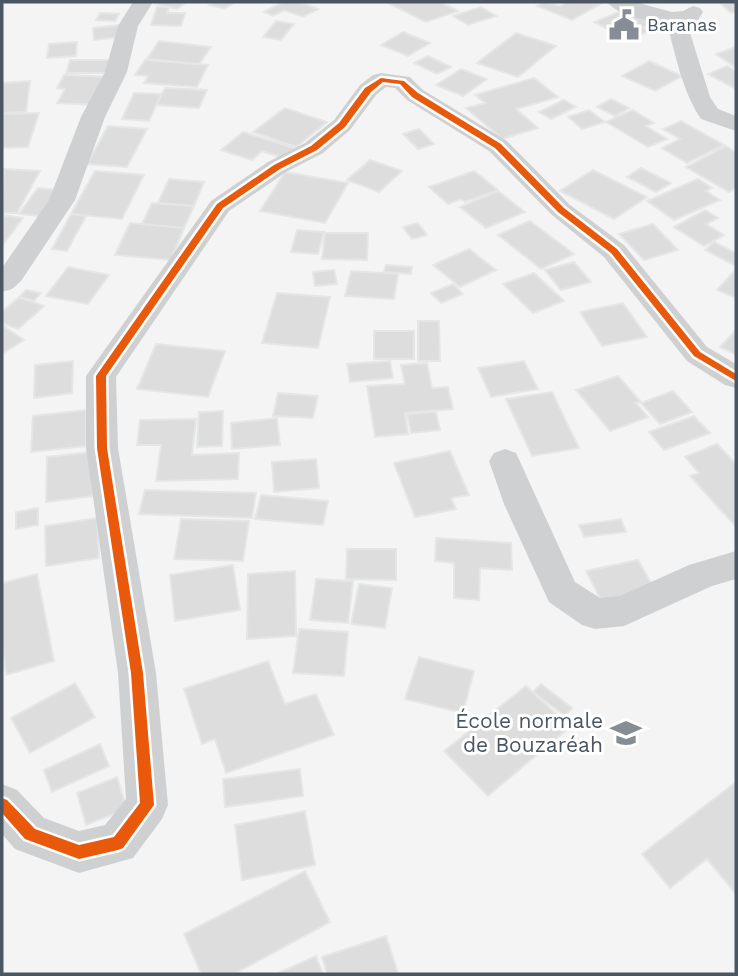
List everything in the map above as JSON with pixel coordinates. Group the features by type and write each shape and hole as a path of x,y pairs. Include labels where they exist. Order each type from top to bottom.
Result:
{"street":[{"path":"2,283 11,275 62,200 93,117 116,72 128,26 143,2"},
{"path":"617,2 652,15 681,11 699,97 709,114 736,124"},
{"path":"358,71 374,62 388,68 415,95 498,146 561,210 614,251 697,354 736,379"},
{"path":"2,804 30,834 79,852 118,844 147,805 137,673 102,448 101,376 220,206 277,167 314,148 342,125 368,90 380,80 401,82"},
{"path":"505,461 521,504 562,593 595,614 624,611 702,575 736,565"}],"building":[{"path":"214,2 236,2 224,9 209,5"},
{"path":"283,2 299,2 318,9 303,17 284,10 273,16 264,12"},
{"path":"386,2 440,2 458,11 426,22"},
{"path":"545,2 560,6 567,2 603,3 572,20 537,6"},
{"path":"736,2 736,12 731,13 721,4"},
{"path":"185,3 177,9 156,4"},
{"path":"157,7 169,7 167,13 185,13 181,26 151,25"},
{"path":"481,7 496,16 468,25 453,16"},
{"name":"Baranas","path":"626,9 654,23 643,28 650,31 629,40 594,22"},
{"path":"100,13 119,14 115,21 96,20"},
{"path":"276,21 294,24 281,40 263,37"},
{"path":"120,25 122,37 94,40 93,28"},
{"path":"403,32 430,43 408,56 381,45"},
{"path":"516,33 556,46 518,77 477,63"},
{"path":"159,41 211,47 199,64 147,59"},
{"path":"77,42 76,56 47,58 49,44"},
{"path":"736,47 736,68 716,54"},
{"path":"428,56 451,67 437,74 414,63"},
{"path":"70,60 113,60 110,73 66,73"},
{"path":"145,60 208,65 197,87 144,83 148,76 135,75"},
{"path":"649,61 682,76 655,91 622,76"},
{"path":"727,66 736,71 736,89 708,74"},
{"path":"461,69 487,79 463,96 436,85"},
{"path":"64,75 113,77 99,105 57,103 65,89 57,88"},
{"path":"534,78 558,97 516,109 538,128 502,139 466,108 485,103 475,95"},
{"path":"30,81 26,112 2,113 2,83"},
{"path":"165,88 207,90 199,108 156,105"},
{"path":"134,93 161,94 149,121 122,119"},
{"path":"611,99 629,108 615,116 597,107"},
{"path":"564,100 576,107 551,119 539,112"},
{"path":"285,108 327,122 296,147 253,132"},
{"path":"589,110 605,122 582,129 568,117"},
{"path":"633,110 654,123 646,126 667,139 648,147 606,122"},
{"path":"39,113 28,147 2,148 2,114"},
{"path":"681,121 724,145 687,163 662,148 680,139 663,129"},
{"path":"108,126 147,129 127,167 87,164"},
{"path":"419,129 434,144 418,149 403,134"},
{"path":"243,132 297,149 286,159 262,151 252,160 221,150"},
{"path":"726,146 736,152 736,188 729,192 686,167"},
{"path":"370,160 402,171 379,192 347,180"},
{"path":"641,168 671,183 656,192 627,177"},
{"path":"4,169 40,171 17,213 2,213"},
{"path":"593,170 647,197 614,219 560,191"},
{"path":"95,171 144,175 122,219 71,214"},
{"path":"474,171 498,190 465,202 461,199 448,204 429,187"},
{"path":"285,172 348,183 325,223 260,211"},
{"path":"169,179 204,182 194,206 158,203"},
{"path":"698,179 712,188 706,191 720,200 674,220 647,201"},
{"path":"38,188 57,190 39,216 19,214"},
{"path":"498,191 525,212 486,228 460,207"},
{"path":"152,203 194,206 184,228 142,224"},
{"path":"705,210 718,218 706,224 724,235 704,246 674,227"},
{"path":"71,214 86,216 67,251 52,249"},
{"path":"2,215 23,218 2,246"},
{"path":"530,221 574,254 541,269 498,235"},
{"path":"130,223 184,228 171,260 115,255"},
{"path":"418,223 427,235 412,239 403,227"},
{"path":"653,224 678,250 644,260 619,234"},
{"path":"297,230 324,232 318,254 291,252"},
{"path":"325,233 368,233 367,260 322,259"},
{"path":"714,242 736,253 736,266 705,250"},
{"path":"469,249 496,270 460,287 433,265"},
{"path":"574,262 591,282 561,290 545,270"},
{"path":"386,265 412,267 411,274 384,272"},
{"path":"68,267 109,275 88,304 46,296"},
{"path":"736,269 736,298 717,290"},
{"path":"334,270 337,284 315,286 313,272"},
{"path":"351,271 398,274 394,299 345,296"},
{"path":"534,273 564,301 533,313 503,284"},
{"path":"453,284 463,294 441,303 431,293"},
{"path":"26,290 41,293 34,301 19,297"},
{"path":"277,293 330,297 318,348 262,343"},
{"path":"19,297 44,306 18,329 2,323 2,312"},
{"path":"623,303 647,337 602,346 580,312"},
{"path":"418,321 439,321 440,361 418,361"},
{"path":"2,325 24,340 2,354"},
{"path":"736,330 736,355 720,347"},
{"path":"374,331 414,331 414,359 374,359"},
{"path":"156,344 225,351 208,397 137,389"},
{"path":"73,361 72,393 34,398 35,365"},
{"path":"390,361 393,378 350,382 347,364"},
{"path":"524,361 538,389 491,397 478,368"},
{"path":"427,363 432,388 448,387 453,409 405,413 408,434 375,437 367,386 405,384 401,365"},
{"path":"618,376 641,402 636,403 648,417 610,431 576,390"},
{"path":"673,391 692,412 660,424 641,403"},
{"path":"552,392 579,448 532,456 506,399"},
{"path":"278,393 318,396 313,418 273,416"},
{"path":"86,410 86,446 31,452 33,416"},
{"path":"223,411 222,446 197,447 199,412"},
{"path":"436,412 440,430 411,433 407,414"},
{"path":"694,416 710,433 664,450 649,432"},
{"path":"277,418 280,445 232,449 231,423"},
{"path":"196,419 192,455 239,453 238,479 156,481 161,445 137,445 140,420"},
{"path":"717,444 736,464 736,527 690,476 699,473 685,457"},
{"path":"450,451 469,495 451,498 456,509 415,517 394,463"},
{"path":"92,452 93,496 46,502 47,457"},
{"path":"316,459 319,488 274,492 272,462"},
{"path":"145,490 256,493 252,518 139,514"},
{"path":"261,495 328,501 323,525 255,519"},
{"path":"38,508 38,525 16,529 16,512"},
{"path":"97,518 99,558 46,566 45,526"},
{"path":"181,519 249,521 243,561 174,559"},
{"path":"621,519 626,532 584,537 579,525"},
{"path":"436,538 511,543 512,570 480,568 479,600 454,598 454,563 435,561"},
{"path":"347,549 396,549 396,580 346,579"},
{"path":"638,560 655,590 602,602 586,571"},
{"path":"233,565 240,610 175,621 170,575"},
{"path":"295,571 296,636 247,639 248,574"},
{"path":"37,574 54,661 6,675 2,645 2,583"},
{"path":"316,579 353,581 348,623 310,620"},
{"path":"359,584 392,588 385,628 351,624"},
{"path":"299,629 348,632 344,676 293,673"},
{"path":"419,657 474,671 463,713 405,699"},
{"path":"268,661 285,704 316,694 334,735 226,773 215,739 202,744 184,689"},
{"path":"75,683 95,717 30,753 11,718"},
{"path":"541,684 572,708 565,716 533,692"},
{"path":"526,686 570,727 488,796 444,751"},
{"path":"100,744 109,766 52,792 44,770"},
{"path":"300,769 303,796 225,807 223,779"},
{"path":"117,777 127,809 86,825 77,793"},
{"path":"736,782 736,894 707,859 670,888 642,854"},
{"path":"305,811 315,865 242,880 235,825"},
{"path":"305,871 330,922 234,974 201,974 184,934"},
{"path":"386,936 398,973 327,974 322,957"},
{"path":"316,956 323,974 276,974"}],"cycle path":[{"path":"2,804 30,834 79,852 118,843 147,805 137,673 102,448 101,376 220,206 277,167 314,148 342,125 368,90 381,80 402,82 415,95 498,146 561,210 614,251 697,354 736,378"}],"place":[{"name":"Baranas","path":"624,25"},
{"name":"École normale de Bouzaréah","path":"626,733"}]}
